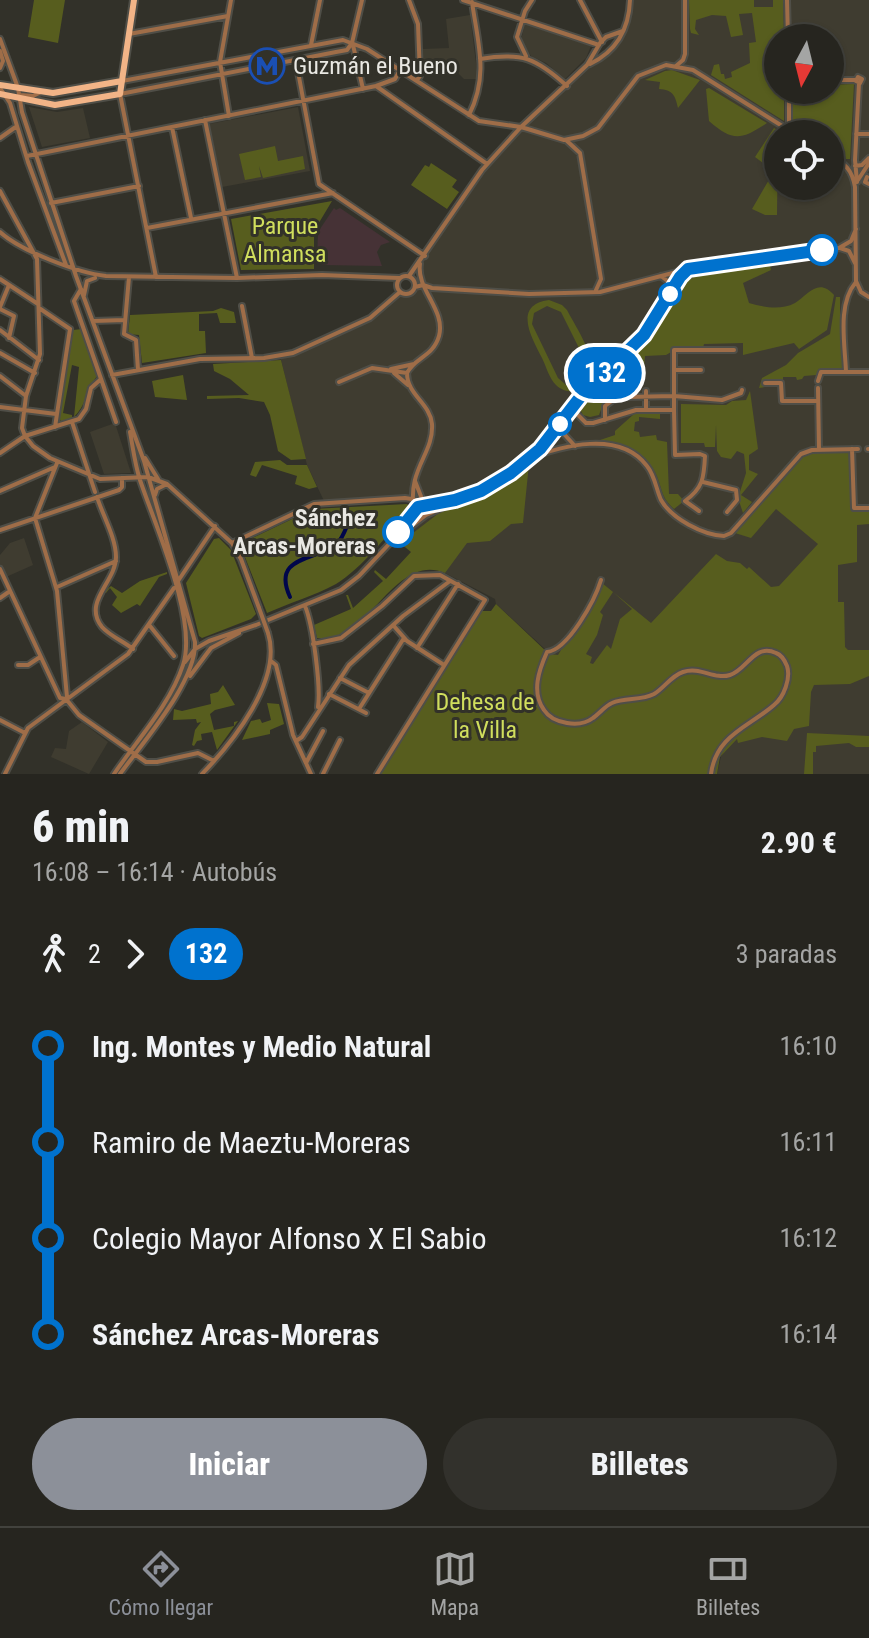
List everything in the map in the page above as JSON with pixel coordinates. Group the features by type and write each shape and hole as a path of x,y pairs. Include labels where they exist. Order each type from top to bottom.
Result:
{"main road":[{"path":"9,94 63,104 120,94 134,0"},
{"path":"9,94 60,93 120,81"}],"street":[{"path":"229,116 220,62 231,0"},
{"path":"311,45 320,0"},
{"path":"156,277 120,94 347,50 352,43 362,0"},
{"path":"409,0 419,35 420,76 417,80"},
{"path":"463,0 600,43 609,42 610,51"},
{"path":"527,58 517,37 532,0"},
{"path":"580,0 602,53 610,51"},
{"path":"587,65 610,51 630,20 630,0"},
{"path":"676,66 685,54 685,0"},
{"path":"787,0 788,24"},
{"path":"469,115 480,89 480,59 472,2"},
{"path":"129,34 228,16"},
{"path":"0,232 9,240 74,269 106,276 409,276 487,164 587,65 600,43 623,31"},
{"path":"0,39 17,126 66,265 76,276"},
{"path":"120,81 334,40 352,43 417,80 469,115 493,124 521,127 564,140 580,153 601,279 594,292"},
{"path":"352,43 363,89"},
{"path":"0,51 3,61 0,68"},
{"path":"480,59 511,55 527,58 548,68 567,86"},
{"path":"295,60 319,184 425,256"},
{"path":"564,140 583,136 598,128 638,76 656,68 676,66 706,77 773,120"},
{"path":"27,156 363,89 395,79 400,70"},
{"path":"844,80 869,80"},
{"path":"859,81 856,281 861,292 869,297"},
{"path":"376,86 487,164"},
{"path":"9,94 22,112 76,276 140,450 175,566 195,649 183,684"},
{"path":"205,120 237,278"},
{"path":"0,138 17,126"},
{"path":"172,127 191,219"},
{"path":"856,134 869,134"},
{"path":"845,165 869,160"},
{"path":"856,184 869,160"},
{"path":"845,165 851,170 856,184"},
{"path":"43,205 139,186"},
{"path":"0,191 34,252 39,307 39,360 26,396 22,428 25,436 56,465 103,479 139,476 167,484 232,543 245,566 268,633 271,661 240,731 202,774"},
{"path":"147,228 333,193"},
{"path":"400,292 409,293 423,285 529,294 594,292 688,269 839,248 851,241 856,229"},
{"path":"839,248 849,251 856,265"},
{"path":"408,385 408,372 430,352 439,336 438,318 418,273 420,262"},
{"path":"120,774 183,664 195,649 347,586 391,542 426,515 494,485 550,437 581,396 644,335 688,269"},
{"path":"84,296 87,281 106,276"},
{"path":"409,276 415,287"},
{"path":"661,276 670,283 671,292"},
{"path":"129,277 124,335 136,342 138,370"},
{"path":"399,278 397,287 400,292"},
{"path":"0,279 70,329"},
{"path":"846,372 845,306 848,290 856,281"},
{"path":"9,285 0,308 14,316 9,338"},
{"path":"430,299 432,288"},
{"path":"81,289 74,301 116,422"},
{"path":"112,375 200,359 293,353 357,325 382,310 400,292"},
{"path":"848,295 861,292"},
{"path":"242,306 252,358"},
{"path":"93,321 125,320"},
{"path":"70,329 81,326"},
{"path":"55,427 70,329"},
{"path":"0,330 39,360"},
{"path":"699,511 685,501 696,494 703,482 703,454 675,455 674,350 734,350"},
{"path":"0,353 35,373"},
{"path":"339,382 365,369 414,364"},
{"path":"392,368 408,372"},
{"path":"392,368 426,408 431,422 428,441 414,475 414,508"},
{"path":"674,370 701,370"},
{"path":"818,381 821,372 869,372"},
{"path":"0,376 26,396"},
{"path":"81,416 91,388 104,382"},
{"path":"765,383 781,383 782,401 818,401"},
{"path":"818,388 819,449"},
{"path":"605,420 603,412 609,403 620,398 636,398 646,394 722,400 742,390"},
{"path":"646,394 646,410"},
{"path":"636,398 636,410"},
{"path":"0,407 56,414"},
{"path":"577,414 583,420 597,422 636,410 674,410"},
{"path":"0,453 25,436 72,422 81,416 86,415 88,419"},
{"path":"128,421 139,476 180,604 186,634 183,664"},
{"path":"561,421 564,434 576,447"},
{"path":"72,422 114,545 116,561 98,597 96,615 104,629 133,649"},
{"path":"526,460 576,447 604,444 634,453 647,466 666,506 698,529 720,536 731,533 799,456 819,449 855,449 854,508 869,508"},
{"path":"140,450 158,479"},
{"path":"0,491 56,465"},
{"path":"56,465 35,518 57,587 69,692 66,699"},
{"path":"414,475 417,490 429,509 426,515"},
{"path":"0,530 96,495 119,490 123,485 122,478"},
{"path":"703,482 736,490 737,500 727,512"},
{"path":"154,497 157,489 167,484"},
{"path":"403,499 412,490"},
{"path":"232,543 314,504 412,498 426,502 455,500"},
{"path":"403,499 419,515 426,515"},
{"path":"391,542 414,508 426,502"},
{"path":"5,774 31,724 133,649 215,526"},
{"path":"57,587 116,561"},
{"path":"175,566 190,564"},
{"path":"0,569 60,698 66,699 79,715 131,754 153,763 198,753 214,761"},
{"path":"313,644 341,638 382,606 411,577 433,573 485,600 377,774"},
{"path":"296,741 302,737 322,700 349,665 393,624 451,580"},
{"path":"601,580 596,595 573,631 557,650 547,652 541,666 538,701 557,721 591,720 615,702 653,694 684,672 697,669 728,676 738,672 752,657 764,651 775,652 784,659 789,673 780,699 744,724 723,744 713,762 711,774"},
{"path":"417,648 458,584"},
{"path":"0,598 10,591"},
{"path":"165,601 175,600 180,604"},
{"path":"304,605 322,700"},
{"path":"393,624 404,638 444,665"},
{"path":"114,774 211,648 256,625"},
{"path":"150,626 174,656"},
{"path":"359,709 404,638"},
{"path":"18,665 26,666 40,657"},
{"path":"271,661 276,665 296,741 311,774"},
{"path":"340,678 369,693"},
{"path":"328,694 366,713"},
{"path":"0,720 25,733"},
{"path":"306,763 323,731"},
{"path":"323,774 340,740"}],"shaded area":[{"path":"630,0 869,0 869,774 717,774 722,752 753,722 587,719 545,649 496,604 495,599 445,573 402,543 391,542 414,510 412,503 402,500 325,503 307,465 280,356 370,318 400,292 409,293 422,285 420,262 482,170 521,127 587,65 610,52 629,23"},
{"path":"470,15 478,79 464,79 451,62 423,62 423,49 449,48 446,19"},
{"path":"525,24 591,46 586,58 565,79 546,63 531,56 521,40"},
{"path":"29,107 57,112 83,108 90,138 42,147"},
{"path":"298,107 310,171 222,187 209,124"},
{"path":"334,208 340,208 390,242 381,245 377,252 382,266 322,265 317,260 318,232"},
{"path":"115,423 131,473 104,474 90,432"},
{"path":"24,538 33,565 6,577 0,565 0,555 10,543"},
{"path":"82,722 108,742 89,774 51,757 55,748 66,749 69,731"}],"green space":[{"path":"34,0 65,0 58,43 28,37"},
{"path":"689,0 754,0 754,7 773,7 773,0 783,0 784,24 764,24 764,104 784,104 784,120 711,75 714,65 719,64 725,79 732,77 731,72 750,63 749,43 756,42 752,13 739,14 743,35 731,37 726,16 712,15 696,20 695,29 699,35 691,33"},
{"path":"672,70 700,80 678,108 673,94 659,89 660,82 645,80"},
{"path":"844,84 854,84 850,159 844,158 844,120 793,120 792,104 844,104"},
{"path":"706,89 764,121 764,125 744,135 725,133 709,121"},
{"path":"764,143 764,164 755,157"},
{"path":"275,146 278,161 303,156 305,169 263,178 259,166 261,177 245,180 239,154"},
{"path":"431,163 457,180 452,187 459,192 447,209 411,185 425,165 429,167"},
{"path":"764,188 764,200 777,200 777,215 765,215 752,209"},
{"name":"Parque Almansa","path":"332,201 314,231 314,269 241,270 231,219"},
{"path":"770,265 771,270 743,283 749,303 783,307 795,303 813,289 823,288 834,295 827,330 799,349 794,343 743,355 743,343 704,344 703,348 678,348 666,355 645,356 644,369 625,377 627,395 603,404 599,415 583,415 580,409 582,402 652,331 680,287 696,275"},
{"path":"836,297 840,297 843,320 844,371 819,371 816,375 797,380 796,377 783,377 783,382 766,383 765,387 759,388 762,378 830,334"},
{"path":"549,300 562,305 583,340 589,353 592,375 588,384 579,390 561,389 550,375 528,323 531,308","holes":["547,306 561,312 588,366 588,376 577,386 566,385 558,378 532,324 534,313"]},
{"path":"221,308 234,312 236,323 220,323 217,313 199,314 199,331 205,331 206,353 142,363 139,335 128,334 130,315"},
{"path":"82,329 97,376 74,417 79,367 72,365 63,413 72,415 72,418 61,422 59,417 73,330"},
{"path":"281,360 306,459 291,460 278,451 264,402 239,398 207,399 207,396 249,395 230,379 214,371 213,364"},
{"path":"183,375 187,400 155,397 152,381"},
{"path":"750,391 758,449 749,455 749,470 758,474 741,495 752,502 743,513 738,498 746,473 744,454 737,451 731,459 721,457 717,451 716,425 715,447 705,447 704,443 681,443 681,404 726,405 732,401 746,400"},
{"path":"634,414 660,414 660,419 639,417 634,431 639,432 640,437 656,435 657,440 667,442 669,494 678,494 684,501 674,509 664,497 655,473 644,458 619,444 600,440 615,435 615,431"},
{"name":"Dehesa de la Villa","path":"850,453 851,510 869,510 869,524 857,525 857,562 838,565 838,602 844,602 845,647 848,650 869,650 869,676 850,684 814,685 809,726 794,729 787,741 762,737 738,743 737,739 720,757 717,774 380,774 482,611 491,611 496,604 549,654 558,655 602,583 651,623 716,554 747,569 749,567 771,587 779,586 818,544 776,509 751,538 735,533 796,462 807,454","holes":["613,592 632,609 620,619 611,649 607,645 593,664 590,663 592,657 586,654 597,635 603,615 600,612"]},
{"path":"280,460 287,465 307,465 317,487 309,489 295,484 297,476 262,465 256,477 250,475 255,462"},
{"path":"529,464 523,523 511,524 490,541 467,543 445,573 427,570 411,575 351,628 335,637 317,638 314,625 351,609 346,595 353,608 383,581 375,570 386,579 411,552 400,543 439,513 498,487"},
{"path":"407,504 410,507 385,538 346,577 319,592 267,613 241,547 244,542 313,509"},
{"path":"219,538 231,550 256,614 251,619 202,638 186,583 214,539"},
{"path":"167,572 159,577 140,606 137,604 121,613 112,605 117,597 110,588 104,592 111,586 122,593 140,581"},
{"path":"223,685 235,705 210,714 214,730 234,726 234,722 238,721 217,750 212,732 201,734 202,740 194,746 195,730 201,722 197,723 196,719 173,720 174,709 182,711 211,704 210,694 218,692"},
{"path":"267,703 279,704 284,724 270,730 270,734 242,740 251,721 260,719 262,723 271,720"},
{"path":"807,733 869,736 869,747 856,747 849,743 816,746 813,774 804,774"}],"waterway":[{"path":"290,597 286,573 291,566 337,544 352,515"}],"bus line":[{"name":"132","path":"398,532 418,507 455,500 494,485 540,449 581,396 644,335 688,269 822,250"}],"place":[{"name":"Guzmán el Bueno","path":"267,66"},
{"name":"Sánchez Arcas-Moreras","path":"398,532"}]}
